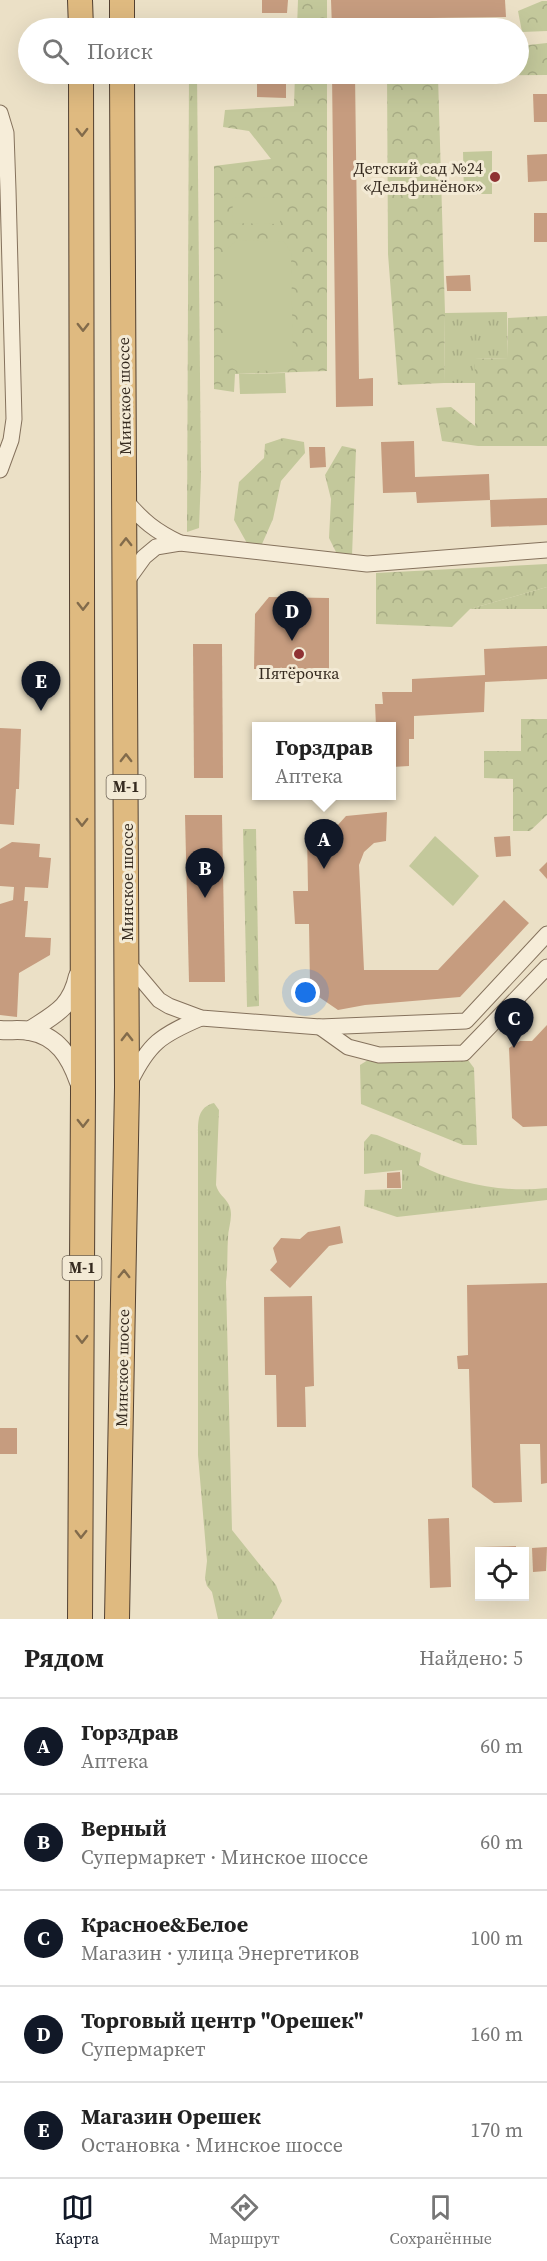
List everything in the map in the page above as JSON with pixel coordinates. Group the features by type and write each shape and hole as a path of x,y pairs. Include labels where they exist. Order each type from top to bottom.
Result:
{"highway":[{"path":"81,0 81,18"},
{"path":"122,0 122,18"},
{"name":"М-1","path":"80,1619 83,1093 81,84"},
{"name":"Минское шоссе","path":"120,1619 118,1584 127,1087 122,84"}],"street":[{"path":"0,113 6,133 14,419 11,440 0,470"},
{"path":"125,500 146,524 160,534 180,543"},
{"path":"126,582 144,557 156,547 180,543 367,564 547,550"},
{"path":"127,961 159,1000 201,1018 320,1027 466,1020 547,934"},
{"path":"29,1031 66,1006 76,986 82,959"},
{"path":"320,1027 348,1047 379,1055 464,1053 547,967"},
{"path":"127,1087 141,1059 155,1042 169,1032 201,1018"},
{"path":"0,1030 29,1031 52,1040 62,1047 73,1065 83,1093"},
{"path":"74,1619 80,1576"}],"green space":[{"path":"298,0 327,0 327,18 297,18"},
{"path":"547,1 547,31 529,32 529,18 519,18 518,11"},
{"path":"547,43 547,75 529,75 529,45"},
{"path":"189,84 197,84 201,476 199,528 187,532"},
{"path":"295,84 327,84 327,371 235,374 234,392 214,389 214,166 271,159 249,131 223,127 225,110 294,106"},
{"path":"387,84 438,84 445,313 444,383 398,385 388,254"},
{"path":"492,151 492,194 464,194 463,152"},
{"path":"233,197 280,198 280,224 232,223"},
{"path":"236,240 284,242 291,252 293,359 286,370 239,372 227,365 227,250"},
{"path":"507,312 508,358 475,359 475,383 444,383 445,313"},
{"path":"547,316 547,446 478,446 442,441 436,408 451,407 475,426 475,359 508,358 508,318"},
{"path":"285,373 286,393 240,394 239,374"},
{"path":"283,438 304,442 305,453 281,481 273,519 262,544 248,545 234,520 239,482 264,458 265,444"},
{"path":"342,446 356,449 352,556 338,556 329,538 331,499 325,475"},
{"path":"547,564 547,587 470,609 452,627 376,624 376,573"},
{"path":"547,587 547,609 470,609"},
{"path":"521,719 547,719 547,815 530,831 513,831 513,779 484,778 484,751 521,751"},
{"path":"243,829 256,829 259,1006 247,1007"},
{"path":"435,836 479,876 453,906 409,866"},
{"path":"457,1058 468,1060 474,1068 477,1145 463,1145 361,1104 360,1065 368,1060"},
{"path":"214,1103 219,1110 216,1185 229,1205 231,1213 226,1282 232,1530 276,1585 282,1601 272,1619 218,1619 212,1592 205,1578 207,1561 198,1455 198,1129 202,1111"},
{"path":"371,1134 421,1153 419,1165 433,1172 481,1186 515,1189 547,1188 547,1200 397,1217 364,1206 365,1190 402,1189 402,1170 364,1174 364,1142"}],"building":[{"path":"262,0 288,0 287,13 262,13"},
{"path":"331,0 505,0 506,17 430,18 332,18"},
{"path":"257,84 286,84 286,98 257,97"},
{"path":"332,84 355,84 359,379 373,378 373,406 336,407"},
{"path":"533,94 547,94 547,122 534,122"},
{"path":"547,154 547,181 528,182 527,155"},
{"path":"534,213 547,213 547,242 534,242"},
{"path":"470,275 471,291 447,291 446,276"},
{"path":"414,441 415,477 489,474 490,500 417,503 416,492 383,493 381,442"},
{"path":"309,447 325,447 326,467 310,468"},
{"path":"547,498 547,525 491,527 490,500"},
{"path":"269,597 329,598 329,669 254,669 255,614"},
{"path":"193,644 222,644 223,778 194,778"},
{"path":"547,646 547,679 485,682 484,712 414,716 414,739 409,739 409,766 396,767 396,722 376,722 375,704 383,704 382,692 412,692 412,679 485,675 484,649"},
{"path":"0,728 21,729 19,789 16,789 14,825 0,824"},
{"path":"387,812 386,841 374,843 364,852 359,865 364,970 438,970 504,900 529,923 460,997 365,1005 338,1010 319,997 310,983 309,924 295,924 293,891 308,891 307,831 319,830 328,819 337,826 346,816"},
{"path":"185,815 222,815 225,982 189,982"},
{"path":"510,836 511,856 496,857 494,837"},
{"path":"12,842 40,844 39,857 51,858 48,888 25,887 24,901 28,901 25,937 51,938 50,955 19,973 17,1017 0,1015 0,904 13,900 14,887 0,886 0,849"},
{"path":"547,862 547,879 539,870"},
{"path":"547,1025 547,1126 523,1127 512,1118 509,1048 520,1041 532,1041"},
{"path":"400,1172 401,1188 387,1188 387,1173"},
{"path":"340,1226 343,1243 329,1246 290,1288 270,1270 277,1262 273,1248 281,1238 300,1239 308,1232"},
{"path":"547,1283 547,1483 541,1484 540,1444 520,1444 522,1502 494,1503 472,1487 469,1369 458,1369 457,1356 468,1355 467,1285"},
{"path":"312,1296 314,1386 305,1387 306,1427 277,1427 276,1375 265,1375 264,1297"},
{"path":"0,1428 17,1428 17,1454 0,1454"},
{"path":"449,1518 451,1587 430,1588 428,1519"},
{"path":"547,1547 546,1571 533,1572 532,1548"}],"place":[{"name":"Детский сад №24 «Дельфинёнок»","path":"495,177"},
{"name":"Торговый центр \"Орешек\"","path":"292,641"},
{"name":"Пятёрочка","path":"299,654"},
{"name":"Магазин Орешек","path":"41,711"},
{"name":"Горздрав","path":"324,869"},
{"name":"Верный","path":"205,898"},
{"name":"Красное&Белое","path":"514,1048"}]}
